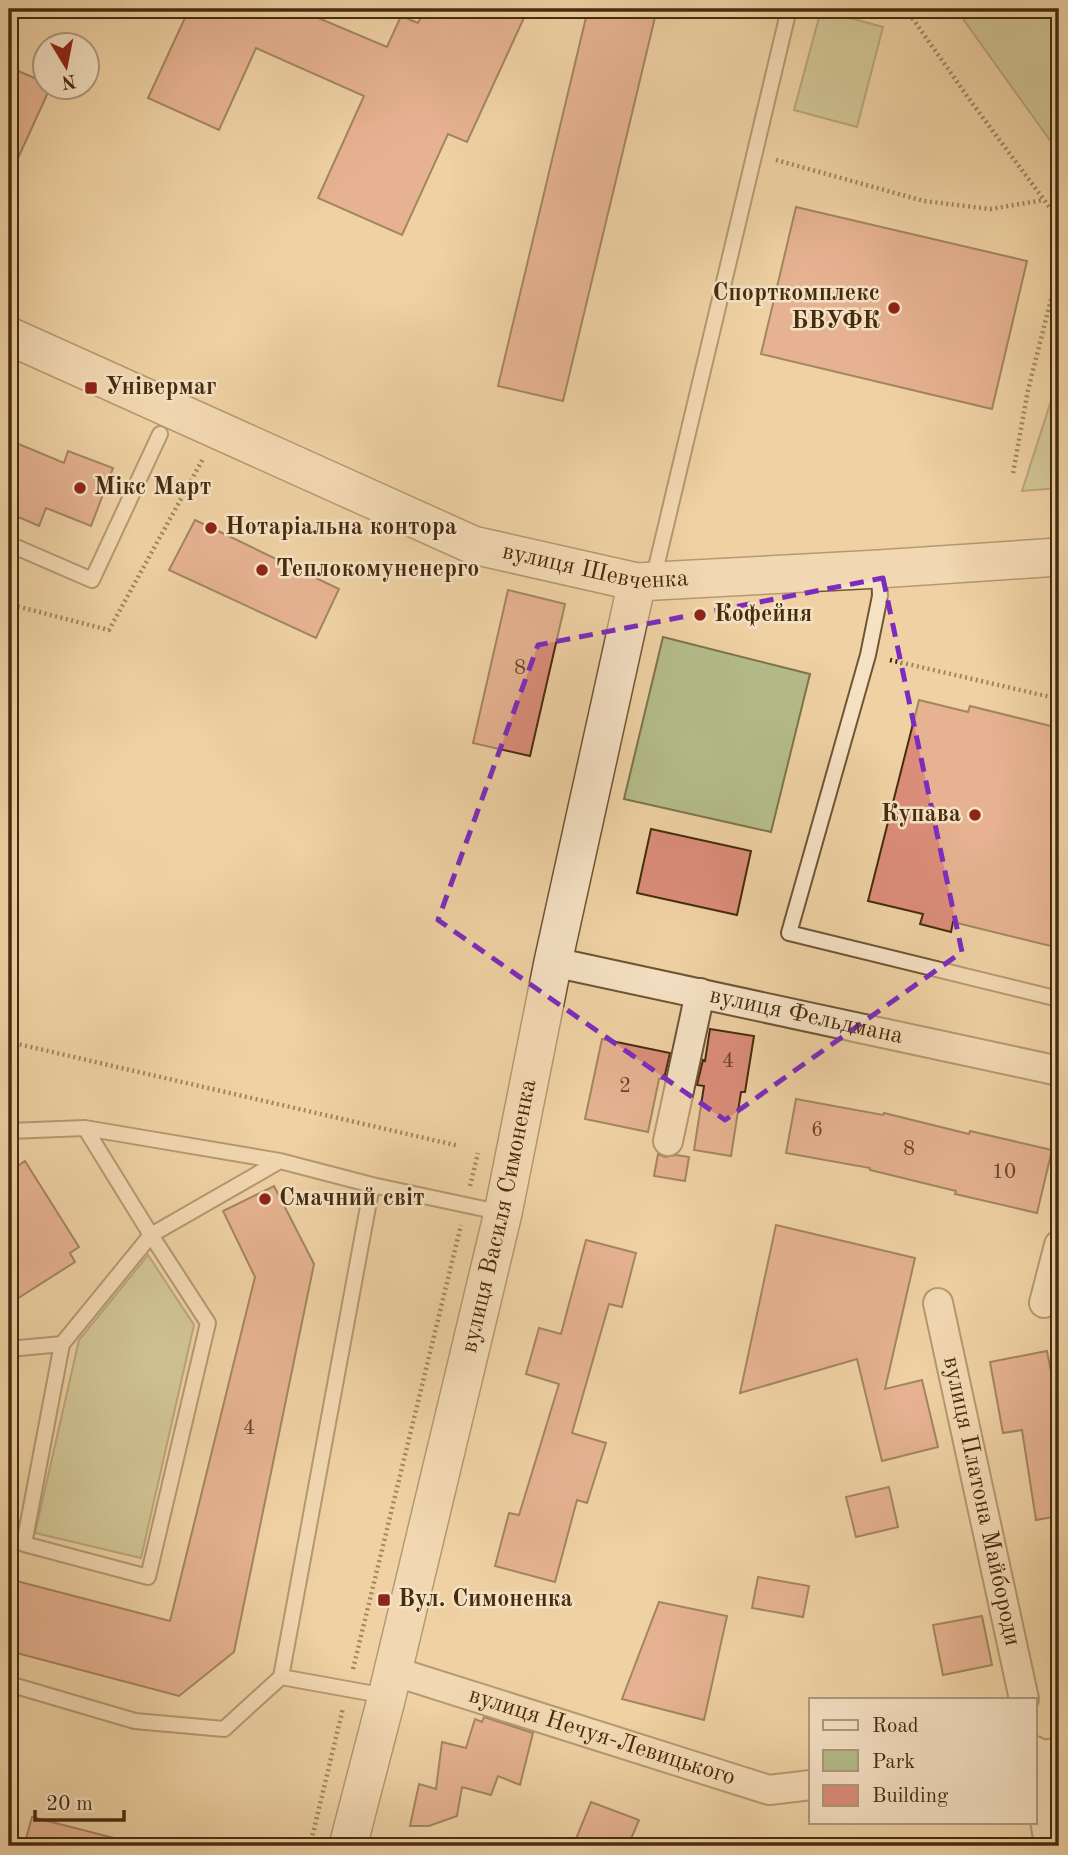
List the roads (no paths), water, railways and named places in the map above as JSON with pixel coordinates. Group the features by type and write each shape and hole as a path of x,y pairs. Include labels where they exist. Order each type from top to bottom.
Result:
{"street":[{"name":"вулиця Шевченка","path":"9,336 473,545 645,582 1059,556"},
{"name":"вулиця Василя Симоненка","path":"348,1846 390,1684 503,1213 553,962 634,604 645,582"},
{"name":"вулиця Фельдмана","path":"553,962 1059,1070"},
{"path":"668,1140 700,993"},
{"path":"1044,1303 1059,1245"},
{"name":"вулиця Платона Майбороди","path":"939,1303 1024,1698"},
{"name":"вулиця Нечуя-Левицького","path":"390,1684 769,1790 809,1785"},
{"path":"1041,1754 1049,1846"}],"lane":[{"path":"645,582 755,154 789,9"},
{"path":"9,544 92,580 160,435"},
{"path":"879,569 880,596 868,655 789,933 1059,999"},
{"path":"9,1131 85,1128 280,1161 372,1185 503,1213"},
{"path":"85,1128 151,1235 208,1323 149,1577 24,1544 62,1344 151,1235 280,1161"},
{"path":"9,1684 135,1721 224,1729 281,1677 372,1185"},
{"path":"9,1349 62,1344"},
{"path":"281,1677 390,1684"}],"place":[{"name":"Спорткомплекс БВУФК","path":"894,308"},
{"name":"Універмаг","path":"91,388"},
{"name":"Мікс Март","path":"80,488"},
{"name":"Нотаріальна контора","path":"211,528"},
{"name":"Теплокомуненерго","path":"262,570"},
{"name":"Кофейня","path":"700,615"},
{"name":"Купава","path":"975,815"},
{"name":"Смачний світ","path":"265,1199"},
{"name":"Вул. Симоненка","path":"384,1600"}]}
